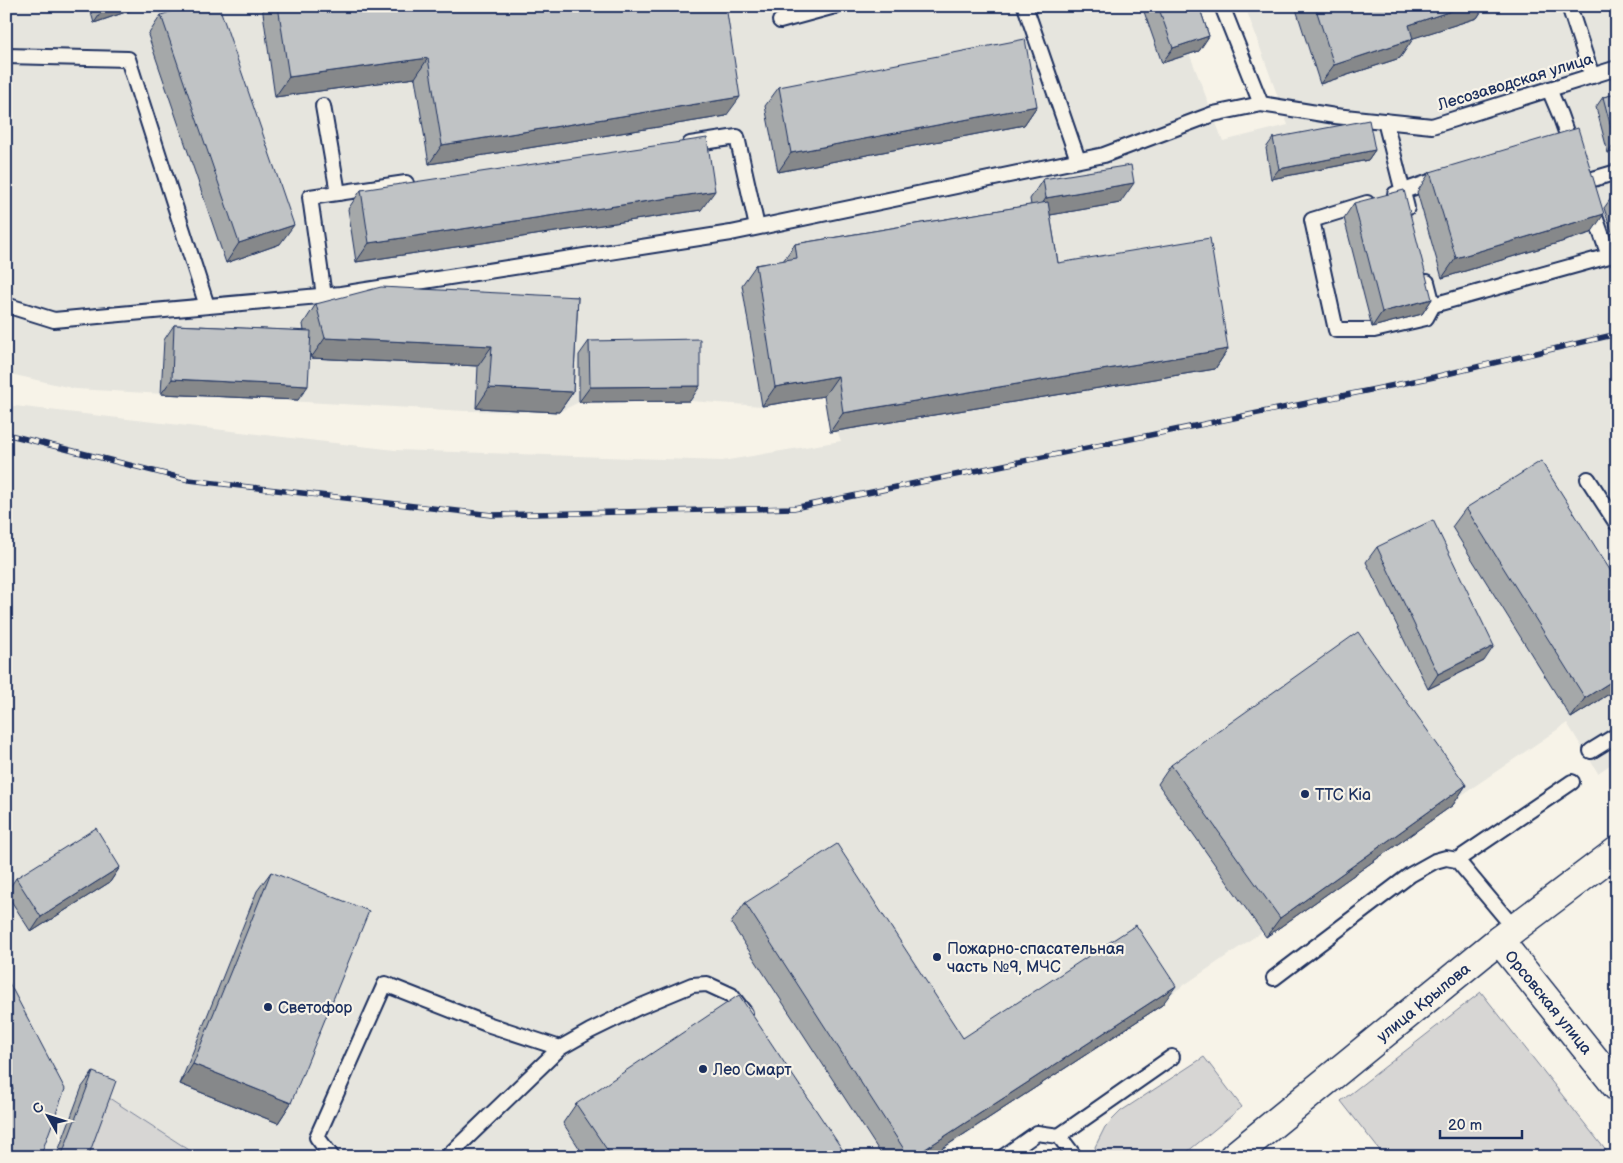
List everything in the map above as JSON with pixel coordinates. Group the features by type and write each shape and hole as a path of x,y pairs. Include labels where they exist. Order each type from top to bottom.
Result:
{"main road":[{"name":"улица Крылова","path":"1234,1157 1507,934 1617,852"},
{"name":"Орсовская улица","path":"1507,934 1617,1087"}],"lane":[{"path":"780,21 835,6"},
{"path":"1025,6 1078,160"},
{"path":"6,305 54,320 324,296 757,227 1104,155 1213,114 1261,104 1222,6"},
{"path":"1569,6 1592,76"},
{"path":"6,56 128,59 207,306"},
{"name":"Лесозаводская улица","path":"1261,104 1334,116 1432,126 1617,68"},
{"path":"1433,305 1609,256 1584,182 1561,133 1549,89"},
{"path":"323,106 338,193"},
{"path":"1385,121 1410,220"},
{"path":"678,145 737,137 757,227"},
{"path":"1584,182 1617,172"},
{"path":"1423,267 1433,305 1426,318 1374,330 1336,330 1312,220 1402,192 1448,175"},
{"path":"324,296 310,196 416,182"},
{"path":"1588,479 1617,524"},
{"path":"1591,751 1617,735"},
{"path":"1274,978 1410,875 1435,861 1446,858 1457,860 1572,782"},
{"path":"1457,860 1507,934"},
{"path":"332,1157 317,1137 385,984 487,1024 560,1048"},
{"path":"447,1157 560,1048 639,1007 692,986 707,984 731,995 752,1022"},
{"path":"1003,1157 1037,1133 1059,1136 1172,1057"},
{"path":"1059,1136 1075,1157"}],"shaded area":[{"path":"6,6 1171,6 1223,141 1288,125 1245,6 1617,6 1617,760 1598,773 1567,723 933,1157 200,1157 106,1096 84,1157 6,1157 6,405 395,450 722,461 841,441 824,396 762,406 690,401 579,402 559,412 465,411 76,389 6,373"},
{"path":"1481,992 1611,1157 1385,1157 1341,1101"},
{"path":"1204,1057 1242,1107 1181,1157 1098,1157 1095,1147 1105,1127 1121,1111"},
{"path":"106,1096 200,1157 84,1157"}],"building":[{"path":"188,6 219,6 294,225 239,243 161,15"},
{"path":"278,6 726,6 740,97 442,145 428,58 289,77"},
{"path":"1158,6 1199,6 1209,36 1173,48"},
{"path":"1315,6 1466,6 1409,25 1413,39 1334,65"},
{"path":"1025,39 1037,106 791,153 779,87"},
{"path":"1617,94 1617,143 1615,143 1603,97"},
{"path":"1369,120 1375,150 1279,169 1273,138"},
{"path":"1578,128 1604,214 1456,258 1430,172"},
{"path":"707,138 715,191 369,243 361,190"},
{"path":"1131,165 1134,183 1046,198 1043,179"},
{"path":"1404,190 1432,299 1382,312 1354,203"},
{"path":"1048,202 1058,263 1210,238 1228,349 843,413 838,376 775,387 756,265 797,258 795,244"},
{"path":"381,287 578,297 573,392 489,388 492,346 325,338 316,304"},
{"path":"174,325 311,331 308,386 172,379"},
{"path":"700,339 700,386 590,387 589,341"},
{"path":"1541,461 1617,581 1617,678 1585,698 1466,508"},
{"path":"1433,520 1494,646 1438,674 1377,547"},
{"name":"ТТС Kia","path":"1358,632 1466,785 1280,918 1171,765"},
{"path":"96,828 120,867 41,917 16,878"},
{"path":"837,844 963,1038 1136,925 1176,986 913,1157 909,1157 745,903"},
{"name":"Светофор","path":"271,872 369,911 291,1103 193,1064"},
{"path":"6,977 65,1089 40,1157 6,1157 6,1106 13,1088 6,1078"},
{"name":"Лео Смарт","path":"739,995 846,1155 844,1157 612,1157 576,1104"},
{"path":"93,1072 116,1081 88,1157 61,1157"},
{"path":"542,1150 547,1157 532,1157"}],"railway":[{"path":"6,434 189,480 492,515 794,508 1434,377 1617,334"}],"place":[{"name":"ТТС Kia","path":"1305,794"},
{"name":"Пожарно-спасательная часть №9, МЧС","path":"937,957"},
{"name":"Светофор","path":"268,1007"},
{"name":"Лео Смарт","path":"703,1069"}]}
